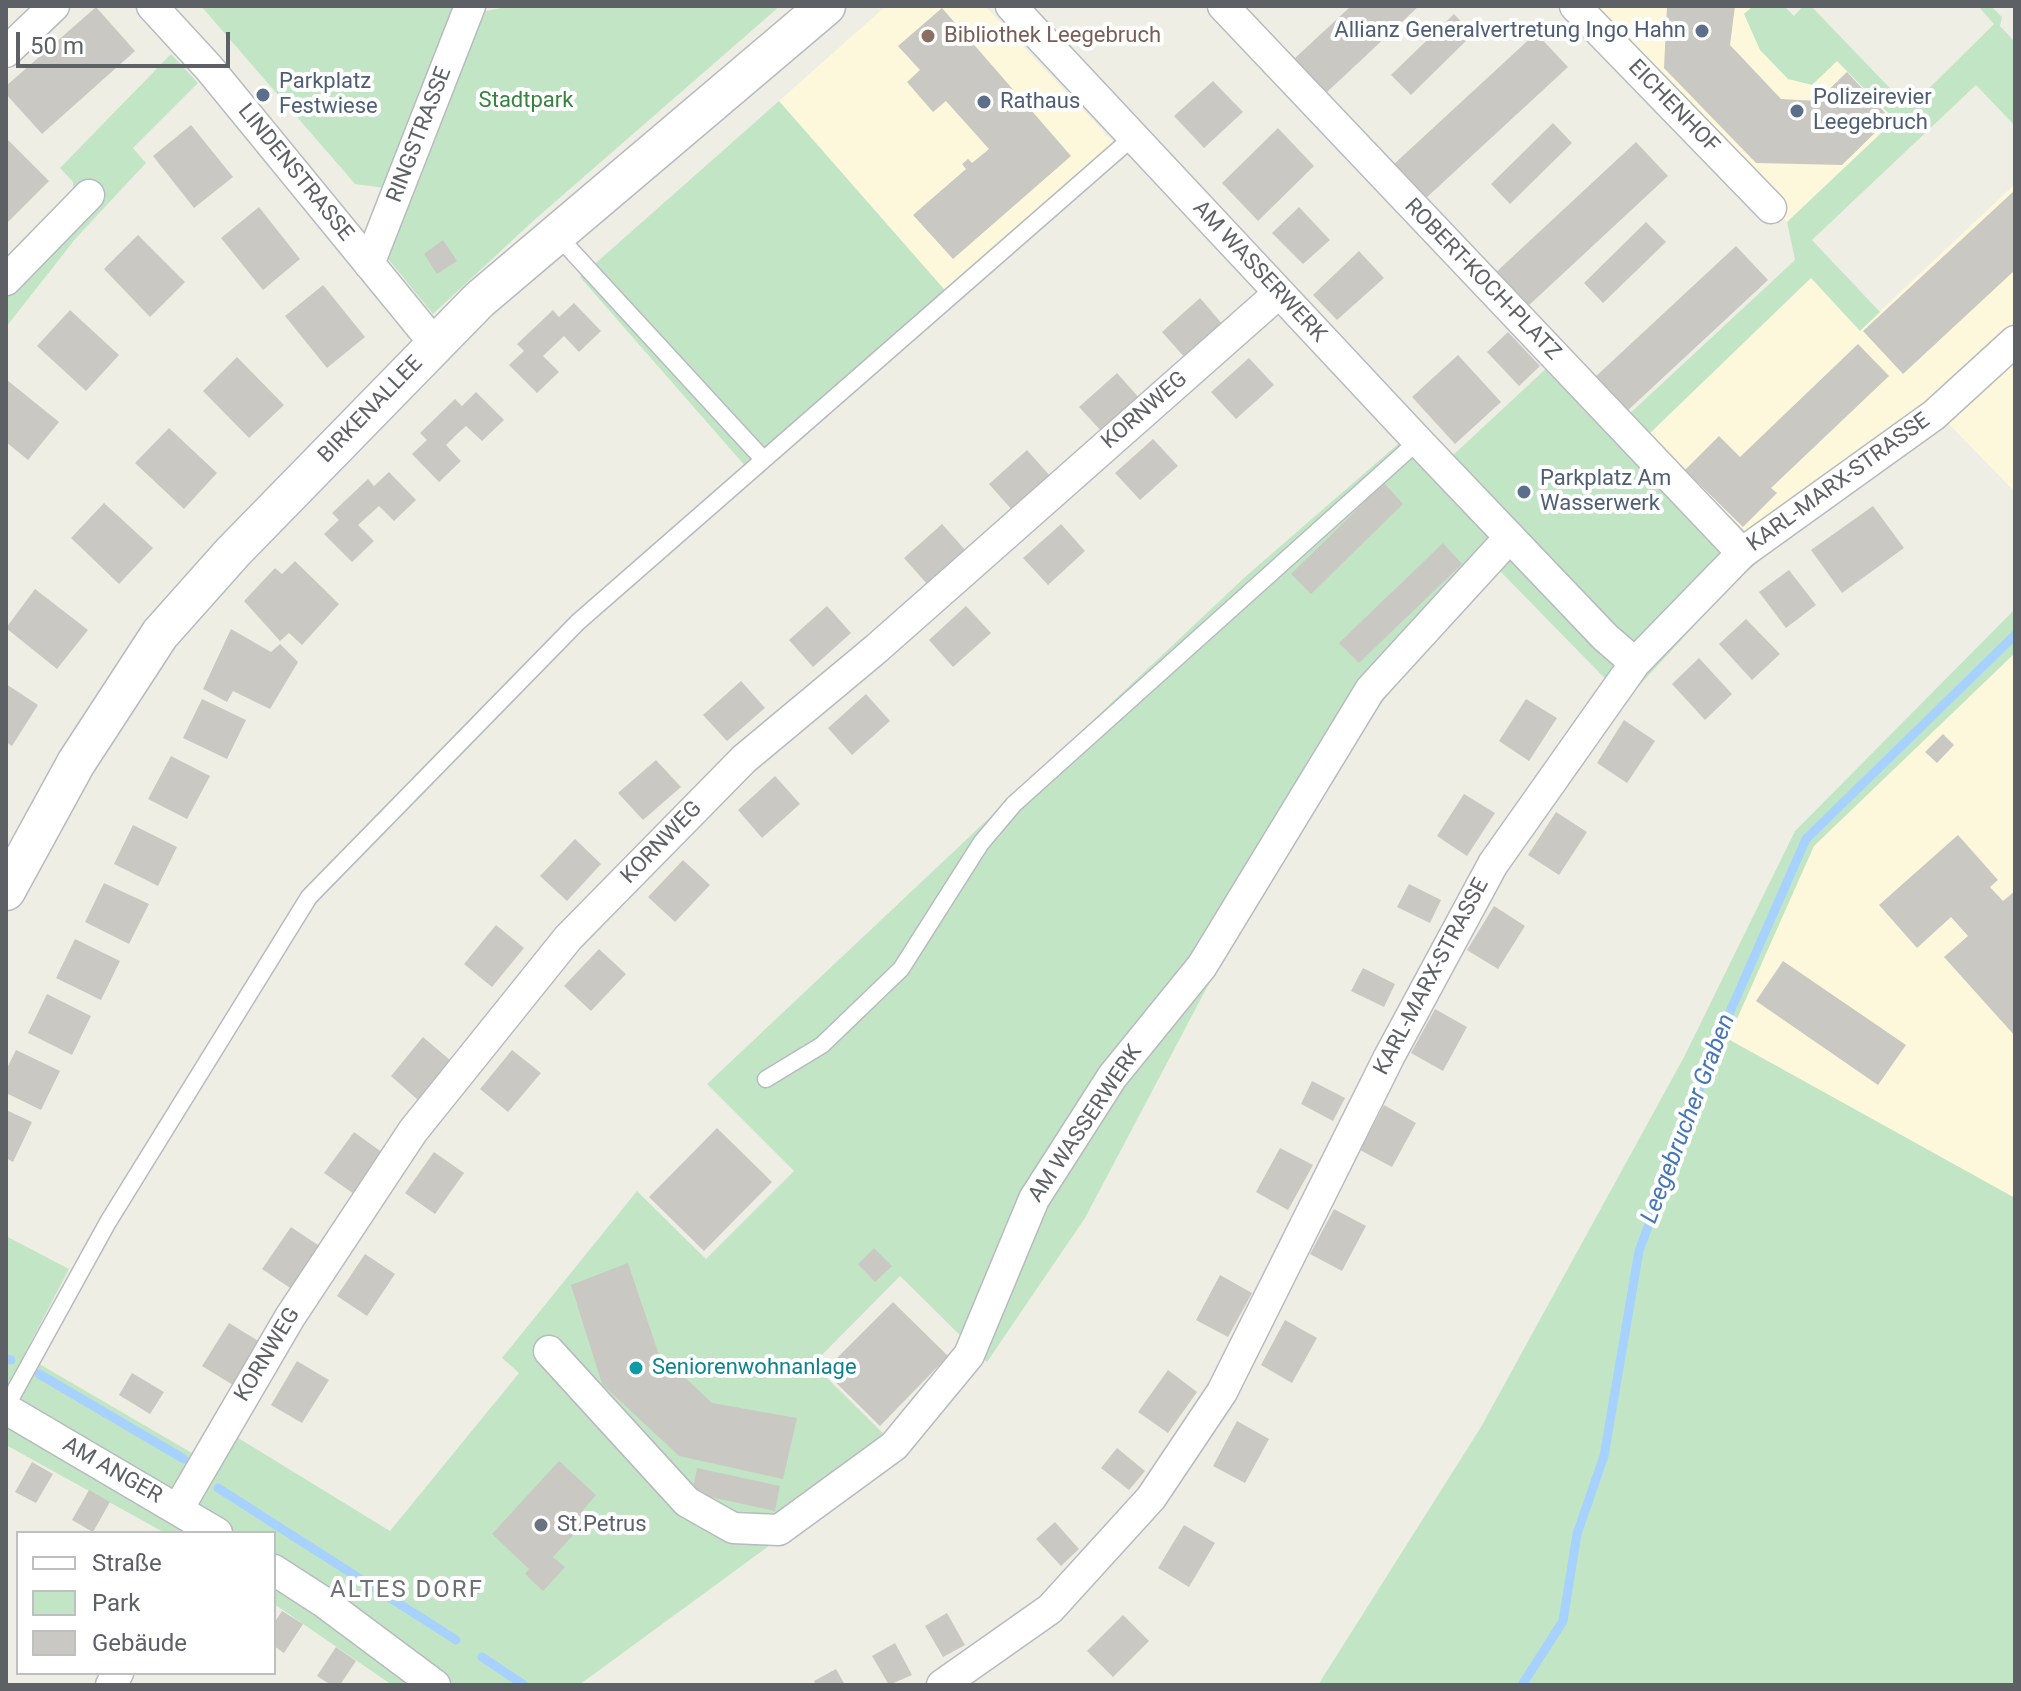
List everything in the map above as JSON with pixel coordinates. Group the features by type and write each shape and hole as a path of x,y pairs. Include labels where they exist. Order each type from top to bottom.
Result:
{"street":[{"path":"6,52 54,6"},
{"name":"LINDENSTRASSE","path":"152,6 209,68 435,344"},
{"name":"RINGSTRASSE","path":"369,264 470,6"},
{"name":"BIRKENALLEE","path":"6,891 76,763 160,634 233,552 435,344 555,233 826,6"},
{"name":"AM WASSERWERK","path":"1011,6 1418,441 1605,637 1635,663"},
{"name":"ROBERT-KOCH-PLATZ","path":"1223,6 1742,553"},
{"name":"EICHENHOF","path":"1575,6 1771,208"},
{"path":"6,280 89,195"},
{"name":"KORNWEG","path":"178,1509 290,1317 413,1131 568,938 744,759 876,649 1279,293"},
{"name":"KARL-MARX-STRASSE","path":"942,1685 1050,1609 1151,1498 1222,1392 1389,1057 1493,864 1635,663 1742,553 1934,415 2015,341"},
{"name":"AM WASSERWERK","path":"549,1351 687,1502 733,1528 779,1530 894,1446 969,1355 1034,1199 1112,1077 1202,966 1370,690 1510,537"},
{"name":"AM ANGER","path":"6,1408 210,1531"},
{"path":"276,1571 325,1603 435,1685"}],"lane":[{"path":"6,1408 108,1222 309,897 578,622 1133,137"},
{"path":"555,233 763,459"},
{"path":"766,1079 822,1045 901,969 981,843 1014,804 1418,441"}],"shaded area":[{"path":"886,6 985,6 1120,149 950,296 779,101"},
{"path":"1579,6 1753,6 1744,14 1837,60 1895,120 1787,222"},
{"path":"2015,184 2015,492 1948,423 1767,554 1649,434 1811,277 1860,330"},
{"path":"2015,653 2015,1198 1728,1039 1814,845"}],"green space":[{"name":"Stadtpark","path":"201,6 456,6 457,17 511,6 780,6 532,222 433,314 367,233 385,188 355,184"},
{"path":"1753,6 1784,6 1794,16 1803,6 1811,6 1909,108 1994,24 1978,6 1991,6 2002,17 2000,26 2015,42 2015,126 1976,85 1812,240 1880,312 1860,331 1811,278 1649,434 1767,554 1728,589 1626,700 1498,569 1427,642 1375,712 1213,976 1085,1218 987,1362 900,1276 813,1364 900,1450 579,1685 392,1685 276,1605 276,1531 161,1531 6,1445 6,1236 69,1269 24,1355 216,1467 235,1436 390,1531 519,1373 502,1358 637,1191 706,1259 794,1171 707,1084 1245,577 1421,424 1451,457 1566,350 1626,417 1795,260 1787,222 1895,120 1837,61 1812,85 1788,79 1760,50 1744,14"},
{"path":"171,54 198,83 133,148 146,163 76,238 6,327 6,260 74,194 73,182 60,168"},
{"path":"779,101 950,296 746,467 580,277"},
{"path":"2015,609 2015,653 1814,846 1728,1039 2015,1198 2015,1685 1318,1685 1481,1427 1684,1057 1795,831"}],"building":[{"path":"1351,6 1419,6 1326,93 1294,59"},
{"path":"1667,6 1735,6 1730,45 1781,99 1817,101 1847,72 1890,118 1842,165 1756,163 1664,68"},
{"path":"96,7 135,51 42,134 6,94 6,86"},
{"path":"942,8 1071,156 953,259 913,215 966,169 962,164 968,159 972,163 989,149 946,101 933,112 907,82 920,70 898,46"},
{"path":"1454,14 1473,34 1411,95 1391,75"},
{"path":"1536,33 1568,67 1425,199 1393,165"},
{"path":"1213,81 1243,112 1204,148 1174,116"},
{"path":"1553,123 1572,143 1510,204 1491,184"},
{"path":"191,125 233,177 194,208 153,156"},
{"path":"1278,128 1314,166 1258,221 1222,183"},
{"path":"8,140 49,181 6,224 6,142"},
{"path":"1636,142 1668,176 1526,308 1494,274"},
{"path":"2015,190 2015,270 1903,374 1863,331"},
{"path":"259,207 300,259 263,290 221,238"},
{"path":"1299,207 1330,240 1303,264 1272,233"},
{"path":"1646,222 1666,242 1603,303 1584,283"},
{"path":"138,235 185,282 150,317 104,269"},
{"path":"443,240 457,261 437,274 424,254"},
{"path":"1736,246 1768,280 1625,413 1593,379"},
{"path":"1359,251 1384,278 1337,320 1313,295"},
{"path":"323,285 365,337 327,368 285,316"},
{"path":"1200,298 1224,326 1186,359 1162,332"},
{"path":"574,303 601,331 579,352 564,336 543,356 559,372 537,393 509,365 524,351 517,344 553,310 559,317"},
{"path":"70,310 119,355 86,391 37,346"},
{"path":"1508,332 1540,366 1519,386 1487,352"},
{"path":"1858,344 1889,376 1771,488 1777,493 1743,527 1685,470 1719,436 1740,457"},
{"path":"1458,355 1501,402 1455,444 1412,397"},
{"path":"237,357 284,405 249,438 203,391"},
{"path":"1249,358 1274,385 1236,419 1211,392"},
{"path":"1117,373 1141,400 1104,434 1079,407"},
{"path":"7,380 59,422 28,460 6,442"},
{"path":"476,392 504,420 482,441 466,426 456,435 446,445 461,461 439,482 412,454 427,440 420,433 455,399 462,406"},
{"path":"169,428 217,473 184,509 135,463"},
{"path":"1153,439 1178,466 1140,500 1115,473"},
{"path":"1027,450 1051,477 1013,511 989,484"},
{"path":"389,472 416,500 394,521 379,506 358,525 374,541 352,562 324,534 339,520 332,513 368,479 374,486"},
{"path":"1384,483 1403,504 1311,594 1291,574"},
{"path":"104,503 153,548 119,584 71,538"},
{"path":"1873,506 1904,548 1842,593 1811,550"},
{"path":"942,524 966,551 928,585 904,558"},
{"path":"1061,524 1085,551 1048,585 1023,558"},
{"path":"1443,543 1462,564 1359,663 1339,643"},
{"path":"295,561 339,604 302,645 289,633 280,641 244,601 275,568 282,574"},
{"path":"1789,570 1816,605 1786,628 1759,592"},
{"path":"35,589 88,630 57,669 6,628"},
{"path":"827,606 851,633 813,667 789,640"},
{"path":"966,606 991,633 953,667 929,640"},
{"path":"1746,619 1780,654 1752,680 1719,644"},
{"path":"231,629 271,652 280,644 298,662 270,709 233,691 227,702 203,689"},
{"path":"1699,658 1732,694 1705,720 1672,684"},
{"path":"741,681 765,708 727,741 703,715"},
{"path":"6,684 38,705 12,746 6,742"},
{"path":"866,694 890,721 852,755 828,728"},
{"path":"202,699 246,720 227,759 183,738"},
{"path":"1526,699 1557,718 1529,761 1499,741"},
{"path":"1624,720 1655,741 1627,783 1597,763"},
{"path":"1943,734 1954,745 1937,763 1925,752"},
{"path":"171,756 210,776 187,819 148,799"},
{"path":"656,760 681,787 643,820 618,793"},
{"path":"775,776 800,804 762,838 738,810"},
{"path":"1464,794 1495,813 1467,856 1437,836"},
{"path":"1556,812 1587,832 1559,875 1528,855"},
{"path":"133,825 177,847 158,886 114,864"},
{"path":"1958,835 1998,880 1990,887 2003,901 2015,891 2015,1036 1944,957 1968,936 1951,917 1917,948 1879,905"},
{"path":"575,839 601,864 567,901 540,876"},
{"path":"683,860 710,885 675,922 648,897"},
{"path":"104,883 149,904 129,944 85,922"},
{"path":"1409,884 1441,900 1430,923 1397,907"},
{"path":"1494,906 1525,926 1498,969 1467,950"},
{"path":"496,925 524,948 492,987 464,964"},
{"path":"75,939 120,961 101,1000 56,978"},
{"path":"599,949 626,974 591,1011 564,986"},
{"path":"1783,961 1906,1045 1878,1085 1756,1001"},
{"path":"1363,968 1395,984 1384,1007 1351,991"},
{"path":"47,994 91,1016 72,1055 28,1033"},
{"path":"1435,1009 1467,1027 1443,1071 1411,1053"},
{"path":"423,1037 451,1061 418,1100 391,1076"},
{"path":"16,1050 60,1071 41,1110 6,1093 6,1070"},
{"path":"512,1050 541,1073 508,1112 480,1089"},
{"path":"1312,1081 1345,1098 1333,1121 1301,1104"},
{"path":"1384,1105 1416,1123 1392,1167 1360,1150"},
{"path":"6,1110 32,1122 13,1162 6,1158"},
{"path":"717,1128 772,1182 704,1251 649,1197"},
{"path":"354,1132 383,1153 354,1194 324,1173"},
{"path":"1280,1148 1313,1165 1288,1210 1256,1192"},
{"path":"434,1152 464,1173 435,1214 405,1193"},
{"path":"1334,1209 1366,1226 1342,1271 1310,1254"},
{"path":"291,1227 321,1247 293,1290 262,1269"},
{"path":"874,1248 892,1266 875,1282 858,1264"},
{"path":"365,1254 395,1274 367,1316 337,1296"},
{"name":"Seniorenwohnanlage","path":"628,1263 658,1352 712,1403 797,1418 783,1479 679,1456 602,1384 571,1285"},
{"path":"1220,1275 1252,1293 1228,1337 1196,1320"},
{"path":"893,1302 948,1356 880,1426 824,1371"},
{"path":"1285,1320 1317,1338 1292,1383 1261,1365"},
{"path":"229,1323 260,1342 233,1385 202,1366"},
{"path":"297,1361 329,1380 302,1423 271,1405"},
{"path":"1168,1370 1197,1392 1168,1433 1138,1412"},
{"path":"132,1373 164,1392 150,1414 119,1395"},
{"path":"1237,1421 1269,1439 1245,1483 1213,1466"},
{"path":"1117,1448 1145,1471 1129,1490 1101,1468"},
{"name":"St.Petrus","path":"559,1461 596,1495 583,1510 590,1517 553,1557 565,1567 543,1591 525,1574 529,1569 492,1534"},
{"path":"32,1462 53,1474 36,1503 15,1492"},
{"path":"697,1468 780,1486 775,1511 692,1493"},
{"path":"89,1490 110,1502 94,1531 72,1520"},
{"path":"1055,1522 1079,1549 1061,1566 1036,1539"},
{"path":"1184,1525 1215,1543 1189,1587 1158,1568"},
{"path":"282,1611 303,1624 284,1653 276,1647 276,1620"},
{"path":"947,1613 965,1645 943,1657 925,1626"},
{"path":"1123,1615 1149,1641 1113,1677 1087,1651"},
{"path":"895,1643 912,1675 889,1685 872,1656"},
{"path":"336,1647 356,1661 340,1685 331,1685 317,1676"},
{"path":"836,1669 845,1685 816,1685 814,1681"}],"waterway":[{"name":"Leegebrucher Graben","path":"1522,1685 1563,1621 1577,1534 1604,1456 1639,1251 1718,1039 1806,839 2015,635"},
{"path":"6,1359 11,1360"},
{"path":"39,1374 184,1459"},
{"path":"218,1488 456,1640"},
{"path":"482,1657 524,1685"}],"place":[{"name":"Allianz Generalvertretung Ingo Hahn","path":"1702,31"},
{"name":"Bibliothek Leegebruch","path":"928,36"},
{"name":"Parkplatz Festwiese","path":"263,95"},
{"name":"Rathaus","path":"984,102"},
{"name":"Polizeirevier Leegebruch","path":"1797,111"},
{"name":"Parkplatz Am Wasserwerk","path":"1524,492"},
{"name":"Seniorenwohnanlage","path":"636,1368"},
{"name":"St.Petrus","path":"541,1525"}],"district":[{"name":"ALTES DORF","path":"407,1591"}]}
